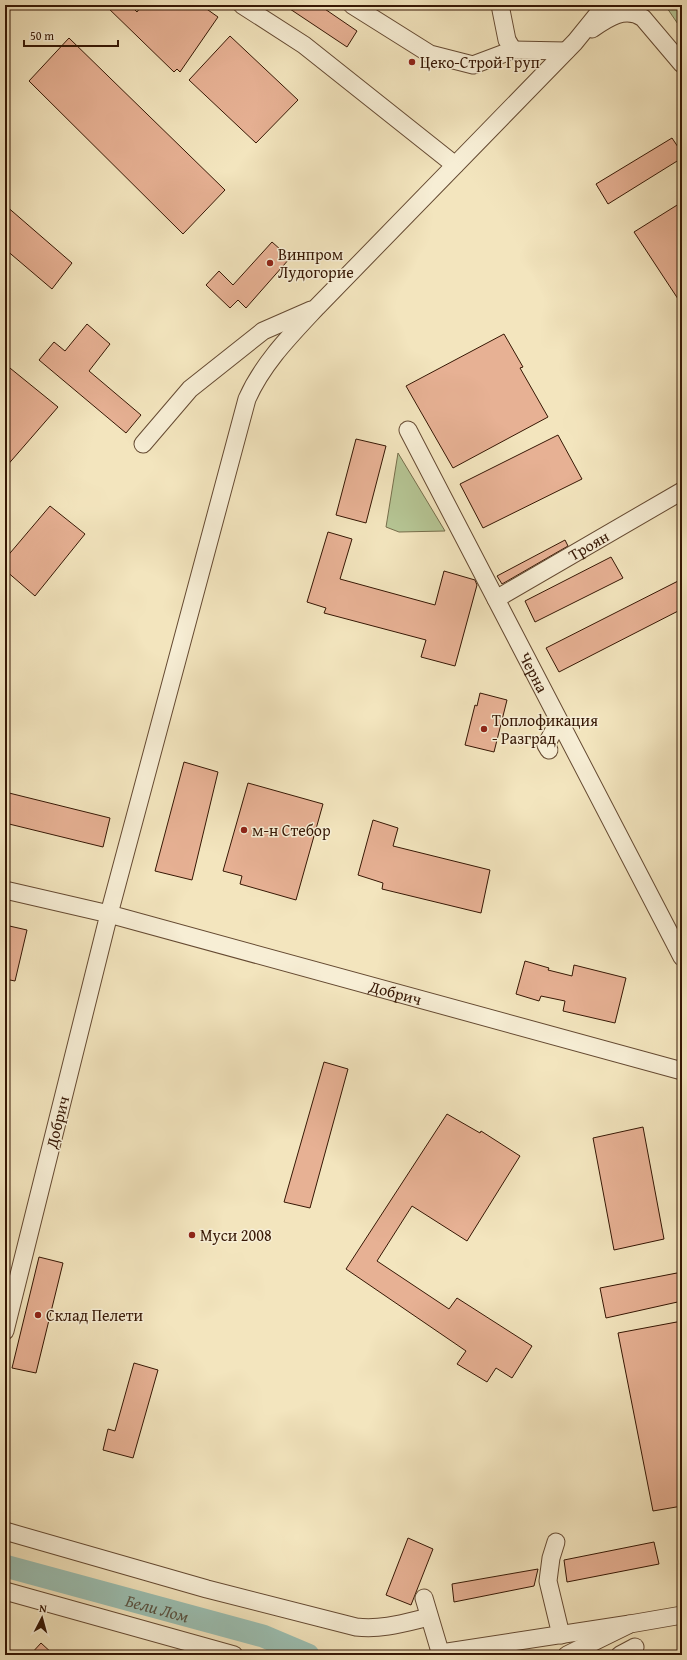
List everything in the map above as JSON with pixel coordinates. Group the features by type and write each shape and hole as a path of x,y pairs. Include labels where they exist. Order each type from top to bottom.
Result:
{"street":[{"path":"242,5 304,45 455,165"},
{"path":"352,5 430,54 473,66 513,50 570,47 617,14 636,13 643,18 682,64"},
{"path":"500,5 507,40 513,50"},
{"path":"109,914 247,399 255,380 266,365 317,307 570,47 605,5"},
{"path":"647,5 682,58"},
{"path":"143,444 190,389 263,331 317,307"},
{"name":"Черна","path":"408,430 682,957"},
{"name":"Троян","path":"496,599 682,491"},
{"path":"549,750 546,745 560,721"},
{"name":"Добрич","path":"5,890 109,914 682,1072"},
{"name":"Добрич","path":"5,1330 109,914"},
{"path":"5,1531 207,1589 356,1627 373,1629 386,1628 436,1639 556,1636 682,1615"},
{"path":"556,1542 551,1558 548,1581 556,1636"},
{"path":"5,1591 234,1655"},
{"path":"424,1598 436,1639"},
{"path":"567,1655 630,1624"},
{"path":"506,1655 556,1636"},
{"path":"620,1655 635,1647"}],"green space":[{"path":"665,5 682,5 682,30"},
{"path":"398,453 445,531 399,532 386,527"}],"building":[{"path":"105,5 130,5 137,12 142,5 201,5 218,17 180,72 177,69 174,72"},
{"path":"284,5 319,5 357,31 347,47"},
{"path":"230,36 298,100 256,143 189,80"},
{"path":"69,38 225,190 183,234 29,81"},
{"path":"672,138 682,153 682,158 608,204 596,184"},
{"path":"682,202 682,305 634,232"},
{"path":"5,205 72,263 52,289 5,249"},
{"path":"272,242 290,258 246,308 238,300 230,308 206,285 219,271 233,285"},
{"path":"87,324 110,344 89,371 141,415 126,433 39,360 54,342 65,351"},
{"path":"504,334 523,367 520,368 548,417 453,468 406,386"},
{"path":"5,364 58,407 5,468"},
{"path":"558,435 582,479 483,528 460,484"},
{"path":"356,439 386,446 366,523 336,515"},
{"path":"50,506 85,534 35,596 5,570 5,559"},
{"path":"328,532 352,539 340,579 435,605 444,571 475,580 477,585 455,666 421,657 426,640 324,613 326,608 307,602"},
{"path":"565,540 568,546 502,584 497,576"},
{"path":"611,557 623,578 535,622 525,601"},
{"path":"682,579 682,609 559,672 546,648"},
{"name":"Топлофикация - Разград","path":"480,693 507,700 494,752 465,745 475,705 477,706"},
{"path":"184,762 218,772 192,880 155,871"},
{"path":"248,783 323,804 296,900 240,884 242,876 223,871"},
{"path":"5,792 110,818 103,847 5,823"},
{"path":"373,820 398,828 393,846 490,870 481,913 382,889 383,883 358,875"},
{"path":"5,925 27,930 15,981 5,979"},
{"path":"525,961 549,968 548,970 572,976 574,965 626,978 615,1023 563,1011 565,1001 541,996 539,1001 516,994"},
{"path":"324,1062 348,1069 310,1208 284,1202"},
{"path":"447,1114 480,1133 481,1131 520,1156 467,1241 412,1206 377,1261 449,1309 457,1298 532,1346 512,1378 496,1368 487,1382 457,1364 466,1351 346,1269"},
{"path":"643,1127 664,1239 614,1250 593,1138"},
{"name":"Склад Пелети","path":"39,1257 63,1263 36,1373 12,1368"},
{"path":"682,1272 682,1301 606,1318 600,1288"},
{"path":"682,1321 682,1506 653,1511 618,1333"},
{"path":"134,1363 158,1370 133,1458 103,1450 108,1429 115,1431"},
{"path":"408,1538 433,1549 411,1605 386,1595"},
{"path":"654,1542 659,1564 567,1582 564,1560"},
{"path":"538,1569 534,1586 454,1602 452,1584"},
{"path":"41,1643 54,1655 30,1655"}],"waterway":[{"name":"Бели Лом","path":"5,1566 263,1636 308,1655"}],"place":[{"name":"Цеко-Строй Груп","path":"412,62"},
{"name":"Винпром Лудогорие","path":"270,263"},
{"name":"Топлофикация - Разград","path":"484,729"},
{"name":"м-н Стебор","path":"244,830"},
{"name":"Муси 2008","path":"192,1235"},
{"name":"Склад Пелети","path":"38,1315"}]}
